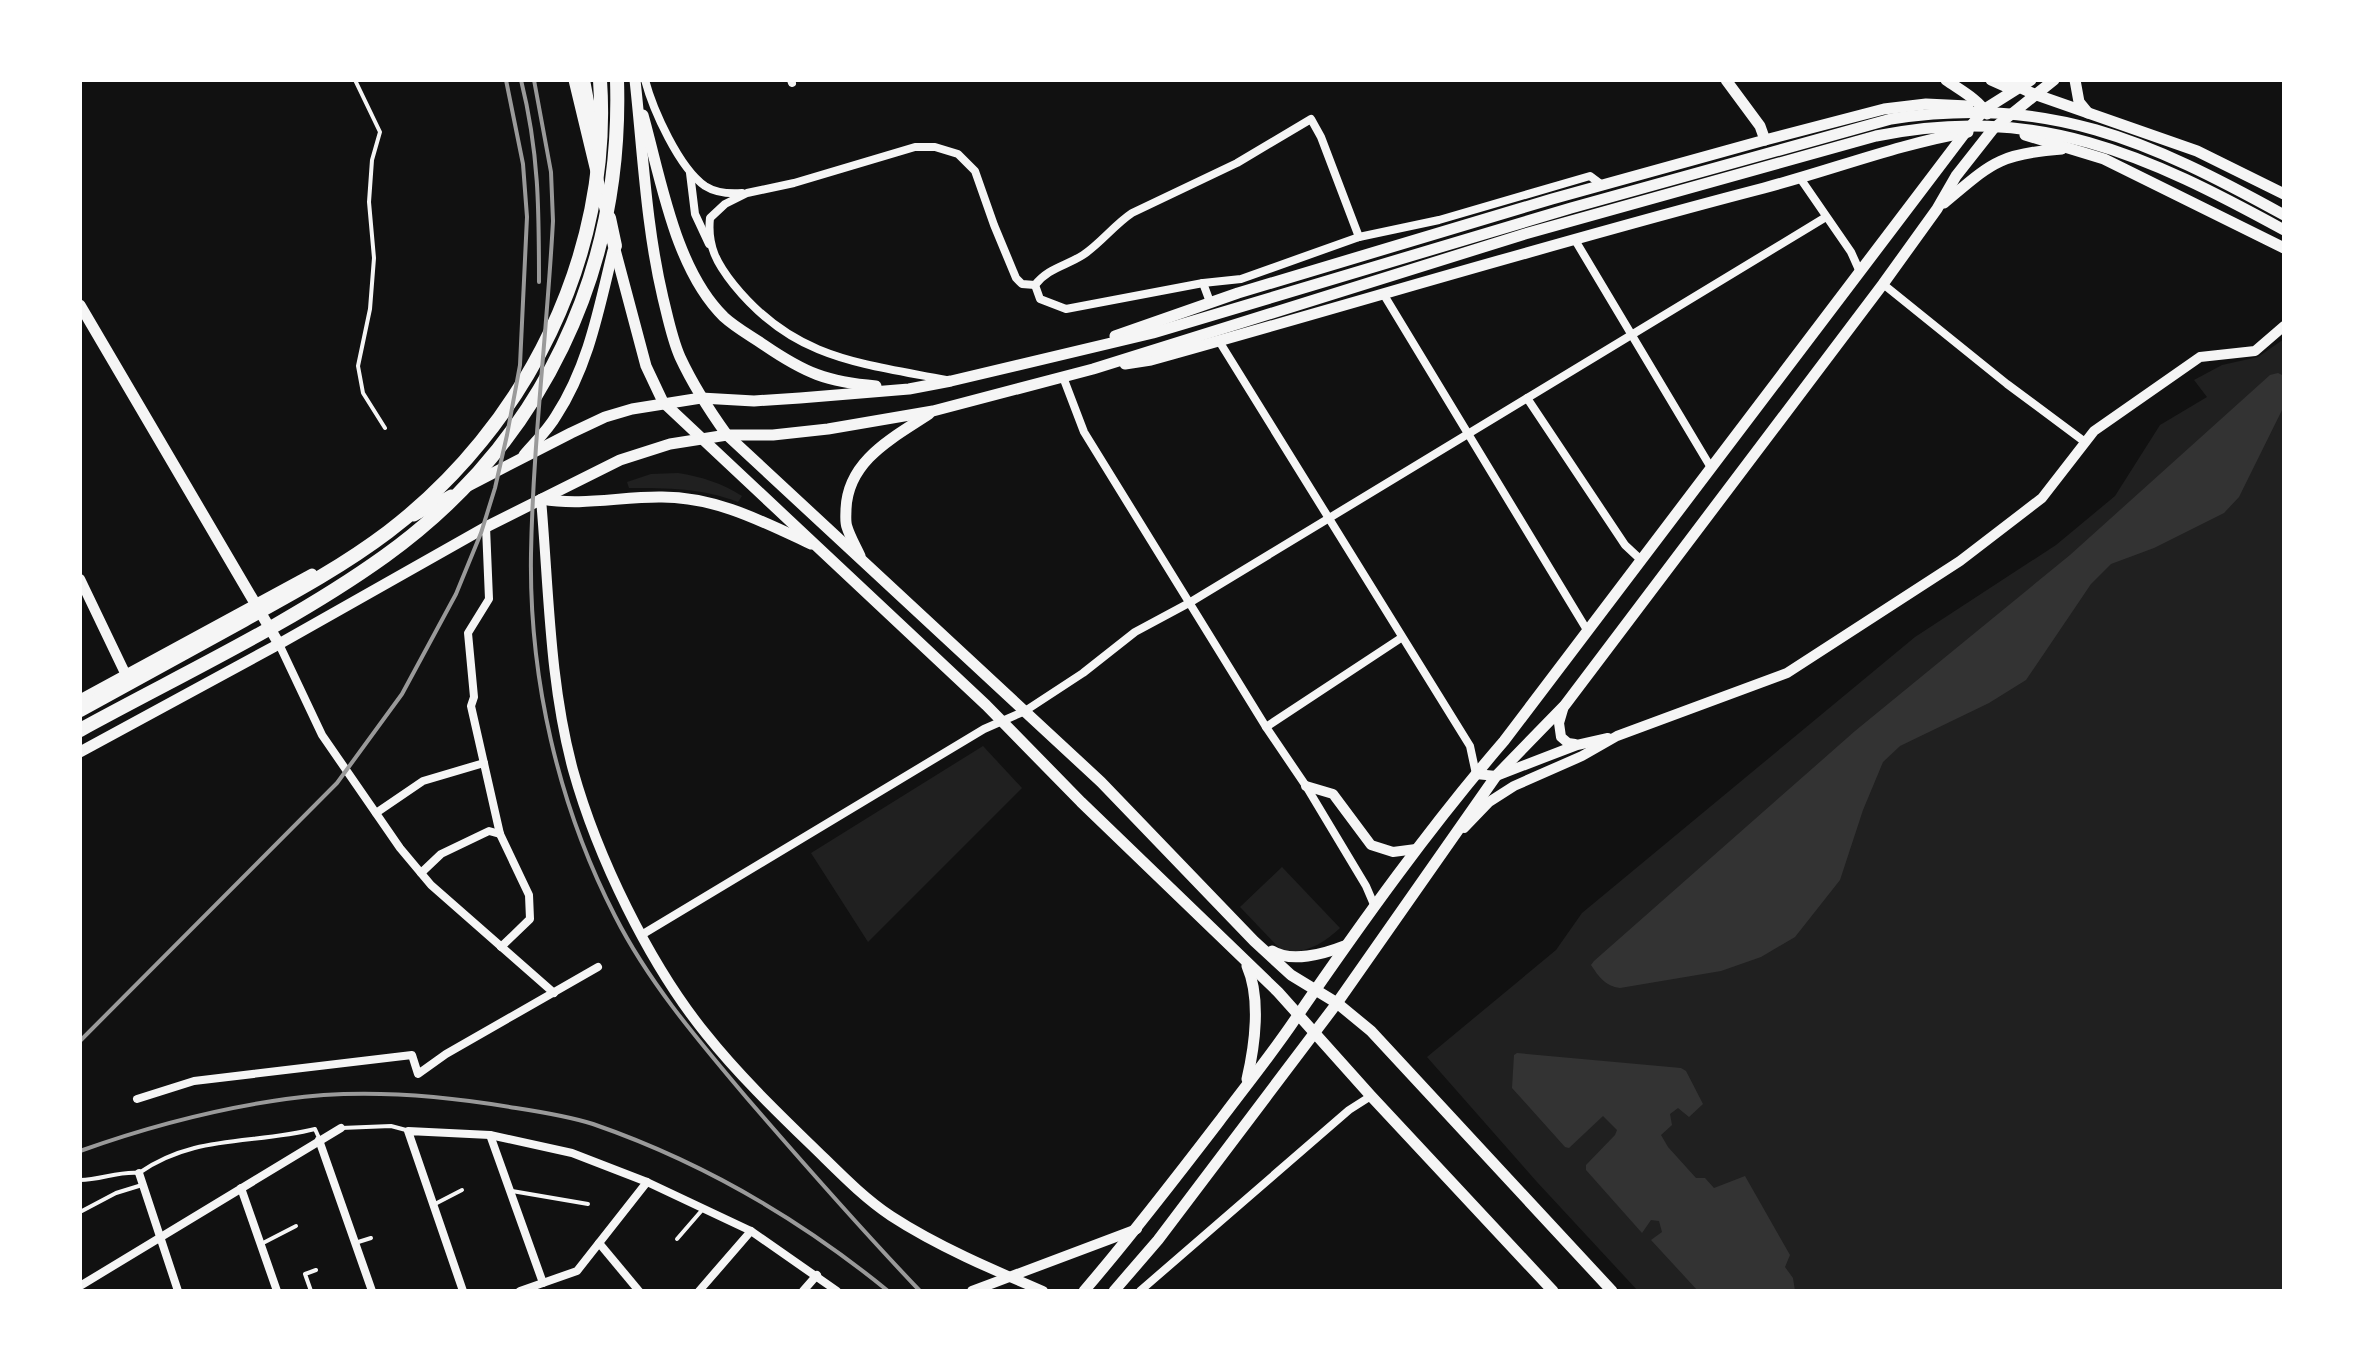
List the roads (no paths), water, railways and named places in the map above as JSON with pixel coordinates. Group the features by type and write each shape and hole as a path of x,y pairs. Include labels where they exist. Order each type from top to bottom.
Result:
{"highway":[{"path":"583,80 615,246"},
{"path":"80,710 355,556 432,495 484,439 529,375 572,281 591,209 598,166 600,80"},
{"path":"80,730 282,620 384,557 467,484 500,445 540,388 578,315 610,200 616,146 617,80"}],"main road":[{"path":"574,80 646,366 654,389 663,402 1003,722 1091,812 1278,992 1550,1290"},
{"path":"521,458 555,418 591,345 615,246 594,80"},
{"path":"1726,80 1760,126 1765,140"},
{"path":"1946,80 1985,109 1993,129"},
{"path":"1991,80 2186,164 2284,215"},
{"path":"2004,80 2034,94 2197,151 2284,194"},
{"path":"1084,1291 1139,1228 1298,1016 1344,946 1416,849 1504,741 1965,133 1985,109 2031,80"},
{"path":"1114,1291 1158,1240 1337,1003 1496,776 1565,705 1883,284 1937,209 1956,176 1993,129 2054,80"},
{"path":"2075,80 2079,102 2089,113"},
{"path":"639,81 667,203 683,249 701,288 724,316 790,364 826,380 909,389"},
{"path":"639,81 641,159 655,263 679,355 701,398 727,435 1101,782 1254,941 1291,975 1337,1003 1371,1031 1612,1291"},
{"path":"1085,348 1210,302 1602,185 1765,140 1884,109 1954,104 1985,109"},
{"path":"80,700 521,458 605,417 663,402 701,398 754,401 909,389 951,381 1153,333 1571,208 1891,119 1935,112 2005,113 2042,116 2127,138"},
{"path":"80,752 486,527 620,460 670,444 727,435 773,435 828,429 933,411 1093,369 1525,234 1876,136 1918,127 1987,126 2077,138 2160,168 2284,230"},
{"path":"1093,369 1151,360 1893,150 1993,129 2019,133 2104,159 2284,248"},
{"path":"1937,209 1996,161 2019,153 2071,149"},
{"path":"80,305 279,644"},
{"path":"864,564 846,525 851,482 879,447 933,411"},
{"path":"541,499 569,504 661,497 696,499 733,509 820,548"},
{"path":"1254,941 1279,956 1327,952 1344,946"},
{"path":"1244,958 1253,979 1254,1021 1252,1059 1246,1086"}],"street":[{"path":"639,81 690,173 695,214 721,269 744,297 773,324 799,342 829,355 951,381"},
{"path":"1035,285 1045,272 1085,254 1132,213 1237,163 1311,119 1321,137 1359,237"},
{"path":"690,173 713,190 729,194 747,193 794,183 915,147 935,147 958,154 975,171 1016,278 1022,284 1035,285"},
{"path":"1035,285 1040,299 1066,309 1203,283 1241,279 1359,237 1439,220 1590,176 1602,185"},
{"path":"1800,178 1851,252 1860,272"},
{"path":"711,248 710,218 725,204 747,193"},
{"path":"643,934 984,729 1025,711 1083,673 1135,632 1189,603 1826,217"},
{"path":"1575,240 1710,466"},
{"path":"1203,283 1210,302"},
{"path":"1883,284 2085,442"},
{"path":"1384,295 1587,630"},
{"path":"1219,341 1470,746 1476,774 1496,776 1577,745 1617,736 1787,673 1960,561 2042,498 2094,431 2200,357 2255,351 2284,326"},
{"path":"1063,377 1084,432 1266,727 1306,786 1366,886 1375,907"},
{"path":"1527,398 1625,545 1640,559"},
{"path":"541,499 556,683 573,769 601,853 672,987 706,1034 778,1114 854,1187 891,1216 1043,1291"},
{"path":"486,527 489,599 468,633 474,697 471,706 500,834 529,895 530,919 501,947"},
{"path":"80,579 126,675"},
{"path":"1266,727 1401,638"},
{"path":"279,644 322,735 421,873 554,993"},
{"path":"1565,705 1559,723 1561,737 1577,745"},
{"path":"1444,850 1489,802 1514,786 1582,756 1617,736"},
{"path":"376,813 423,781 484,763"},
{"path":"1306,786 1333,794 1371,845 1393,852 1416,849"},
{"path":"421,873 441,854 477,836 489,831 500,834"},
{"path":"137,1099 194,1081 412,1055 418,1074 446,1054 598,967"},
{"path":"1140,1291 1349,1110 1371,1096"},
{"path":"81,1288 341,1128"},
{"path":"463,1291 408,1131 490,1135 572,1153 647,1182 751,1231 837,1291"},
{"path":"490,1135 543,1283"},
{"path":"319,1140 372,1291"},
{"path":"139,1173 178,1291"},
{"path":"520,1291 577,1271 647,1182"},
{"path":"241,1188 277,1291"},
{"path":"972,1291 1139,1228"},
{"path":"699,1291 751,1231"},
{"path":"599,1243 639,1291"},
{"path":"803,1291 817,1275"}],"lane":[{"path":"355,80 380,132 372,160 369,202 374,258 370,309 358,366 363,393 385,428"},
{"path":"341,1128 391,1126 408,1131"},
{"path":"80,1180 97,1180 122,1172 139,1173 161,1158 189,1148 225,1141 284,1137 315,1129 319,1140"},
{"path":"80,1212 116,1193 142,1185"},
{"path":"433,1205 462,1190"},
{"path":"510,1191 588,1204"},
{"path":"677,1239 704,1207"},
{"path":"261,1244 296,1226"},
{"path":"355,1243 371,1238"},
{"path":"311,1291 305,1274 316,1270"}],"railway":[{"path":"80,1041 337,783 402,694 456,594 495,488 520,365 527,217 523,164 506,80"},
{"path":"521,80 535,157 539,282"},
{"path":"534,80 551,172 553,221 534,471 532,601 542,694 563,785 595,874 628,941 659,988 746,1097 920,1291"},
{"path":"80,1151 207,1114 315,1096 372,1094 430,1097 545,1113 593,1124 710,1174 784,1216 888,1291"}]}
